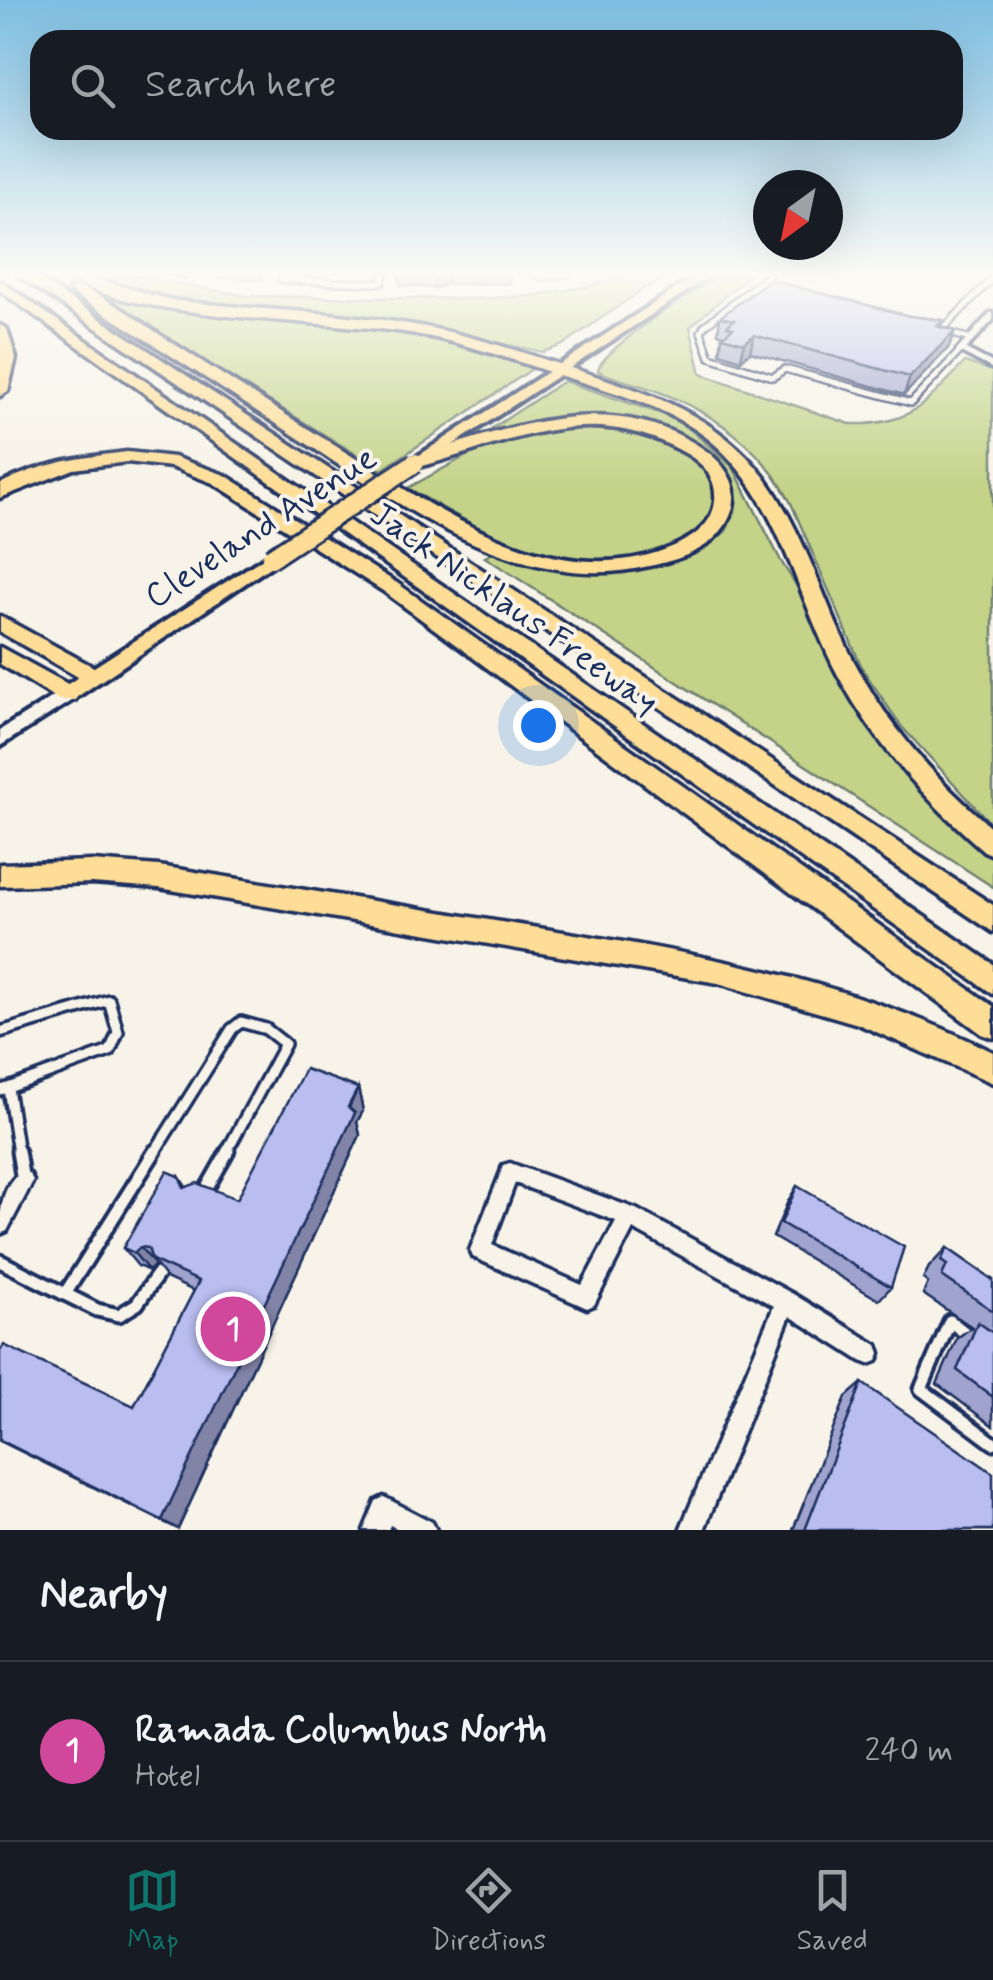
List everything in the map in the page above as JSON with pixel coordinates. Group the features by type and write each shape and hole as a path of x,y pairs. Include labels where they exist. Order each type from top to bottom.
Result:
{"highway":[{"path":"0,391 8,358 5,345"},
{"name":"Jack Nicklaus Freeway","path":"86,345 993,981"},
{"name":"Jack Nicklaus Freeway","path":"130,345 993,920"},
{"path":"164,345 431,513 506,548 580,566 634,564 686,548 718,522 726,504 717,470 701,454 666,435 622,423 576,420 531,425 414,463"},
{"path":"474,345 632,394 715,434 737,454 770,504 848,672 874,716 907,760 993,844"},
{"path":"0,492 71,464 127,457 174,462 219,479 390,587 993,1024"},
{"path":"0,623 93,676"},
{"path":"0,654 67,694"},
{"path":"0,875 92,872 159,877 718,970 804,991 880,1016 993,1068"}],"main road":[{"name":"Cleveland Avenue","path":"556,368 560,360 581,345"},
{"name":"Cleveland Avenue","path":"0,739 556,368 573,363 599,345"}],"street":[{"path":"965,345 961,350 993,366"},
{"path":"629,1216 587,1298 480,1250 510,1172 629,1216 786,1301 868,1352"},
{"path":"0,1224 23,1181"},
{"path":"692,1530 786,1301"},
{"path":"376,1530 384,1508 424,1530"}],"lane":[{"path":"706,345 710,357 773,377 784,370 911,403 961,350"},
{"path":"0,1032 109,1000 118,1032 110,1051 4,1089 23,1181"},
{"path":"65,1294 232,1029 241,1022 264,1028 278,1035 285,1044 284,1050 200,1200"},
{"path":"0,1262 108,1316 122,1318 133,1312 158,1274"},
{"path":"978,1342 950,1322 920,1388 993,1443"}],"green space":[{"path":"178,345 463,345 535,367 382,470"},
{"path":"509,345 562,345 543,352"},
{"path":"619,345 694,345 701,374 850,424 888,421 916,409 965,362 993,371 993,826 901,726 863,670 791,503 766,465 735,435 699,410 598,371"},
{"path":"564,381 665,415 691,430 733,467 782,563 938,805 993,855 993,887 485,557 500,549 588,571 614,572 666,564 703,550 726,531 735,512 736,494 731,479 705,451 583,418 491,429"},
{"path":"555,425 623,429 681,448 717,477 719,521 658,556 624,563 592,563 527,549 408,488 481,448"}],"building":[{"path":"793,345 941,345 910,377"},
{"path":"305,1069 358,1088 348,1107 355,1113 162,1520 0,1440 0,1351 4,1345 134,1406 199,1281 152,1260 148,1248 140,1247 134,1253 123,1248 167,1171 179,1176 184,1188 197,1183 237,1199"},
{"path":"797,1186 904,1247 891,1287 781,1223"},
{"path":"947,1248 993,1280 993,1311 942,1276 947,1265 941,1261"},
{"path":"978,1322 993,1333 993,1397 957,1370"},
{"path":"862,1383 993,1473 993,1530 805,1530"}],"place":[{"name":"Ramada Columbus North","path":"233,1329"}]}
